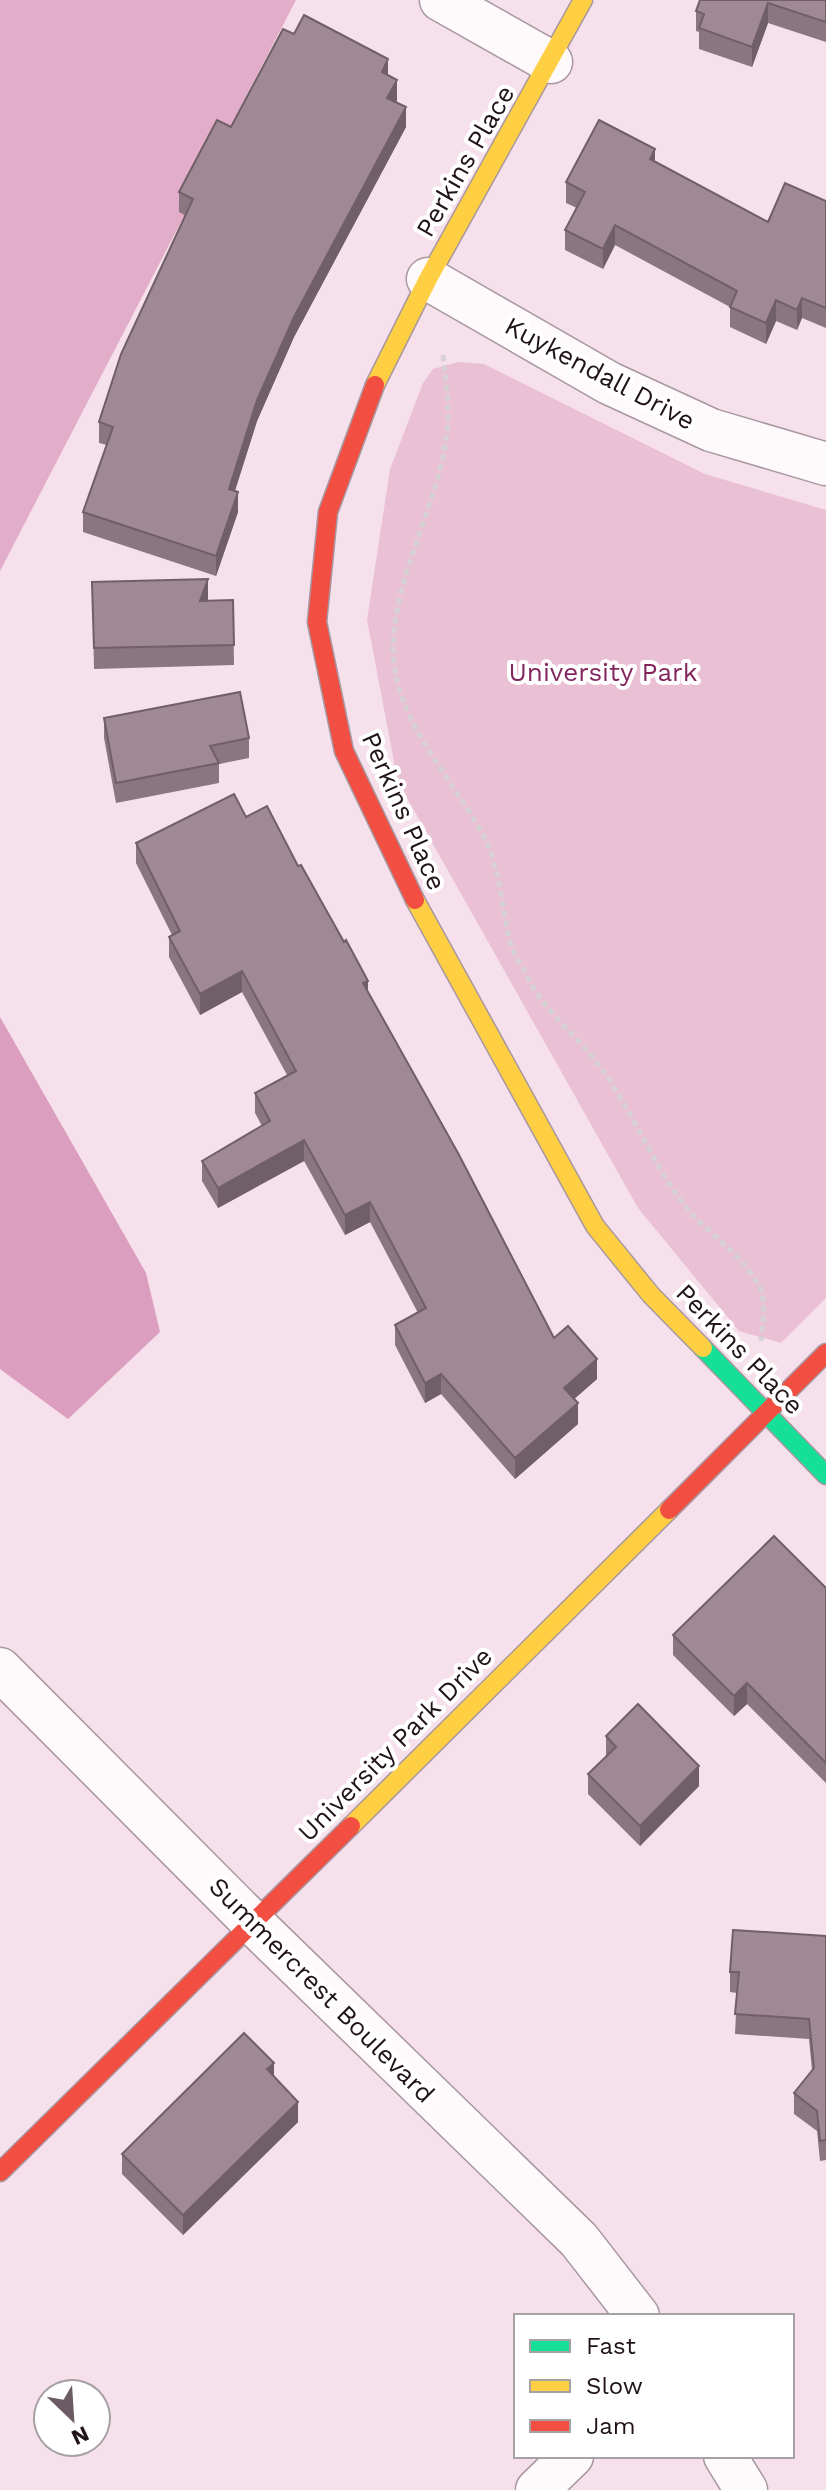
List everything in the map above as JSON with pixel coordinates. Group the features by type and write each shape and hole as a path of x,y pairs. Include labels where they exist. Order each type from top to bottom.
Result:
{"street":[{"path":"441,0 551,62"},
{"name":"Perkins Place","path":"583,0 428,279 373,389 328,512 317,622 344,751 394,862 595,1226 651,1295 826,1475"},
{"name":"Kuykendall Drive","path":"428,279 622,389 711,430 826,464"},
{"name":"University Park Drive","path":"0,2172 254,1924 504,1670 767,1415 826,1353"},
{"name":"Summercrest Boulevard","path":"0,1669 254,1924 579,2240 636,2314"},
{"path":"537,2490 570,2458"},
{"path":"726,2458 746,2490"}],"path":[{"path":"442,350 449,403 447,434 429,506 398,596 393,636 402,702 416,733 485,838 506,910 513,949 533,986 557,1022 597,1063 683,1204 735,1256 761,1289 764,1311 760,1346"}],"green space":[{"name":"University Park","path":"458,362 484,364 705,474 826,510 826,1298 781,1343 739,1331 638,1208 398,782 367,620 390,469 423,383 433,369"}],"shaded area":[{"path":"0,0 296,0 0,571"},
{"path":"0,1017 146,1273 160,1332 68,1419 0,1369"}],"building":[{"path":"700,0 826,0 826,22 768,3 752,47 699,28 704,14 696,11"},
{"path":"304,15 388,59 382,72 397,80 387,98 406,107 294,317 257,400 229,489 238,492 216,556 83,512 113,427 99,422 121,354 193,199 179,192 217,120 231,127 283,29 294,34"},
{"path":"599,120 655,149 650,159 768,222 785,183 826,201 826,308 802,298 797,310 776,300 766,323 730,307 737,291 615,225 603,249 565,230 585,192 566,182"},
{"path":"208,579 200,601 233,600 234,645 94,648 92,582"},
{"path":"240,692 249,738 210,746 219,763 116,783 104,718"},
{"path":"234,794 246,817 267,806 298,866 301,865 344,942 346,940 368,981 363,983 458,1153 554,1338 568,1326 597,1359 564,1388 578,1403 515,1458 441,1374 425,1383 395,1325 426,1308 370,1202 345,1215 304,1140 218,1188 202,1161 270,1121 255,1093 296,1071 242,971 200,994 169,937 180,931 136,843"},
{"path":"774,1536 826,1588 826,1763 747,1683 734,1696 673,1635"},
{"path":"638,1704 699,1766 640,1826 588,1774 616,1747 606,1736"},
{"path":"733,1930 826,1936 826,2140 820,2141 817,2111 794,2093 814,2068 809,2019 735,2014 739,1972 730,1972"},
{"path":"244,2033 274,2063 267,2069 298,2102 183,2215 122,2154"}],"traffic: fast":[{"path":"703,1348 826,1475"}],"traffic: slow":[{"path":"375,385 428,279 583,0"},
{"path":"415,900 595,1226 651,1295 703,1348"},
{"path":"351,1826 669,1510"}],"traffic: jam":[{"path":"375,385 328,512 317,622 344,751 415,900"},
{"path":"669,1510 826,1353"},
{"path":"0,2172 351,1826"}]}
